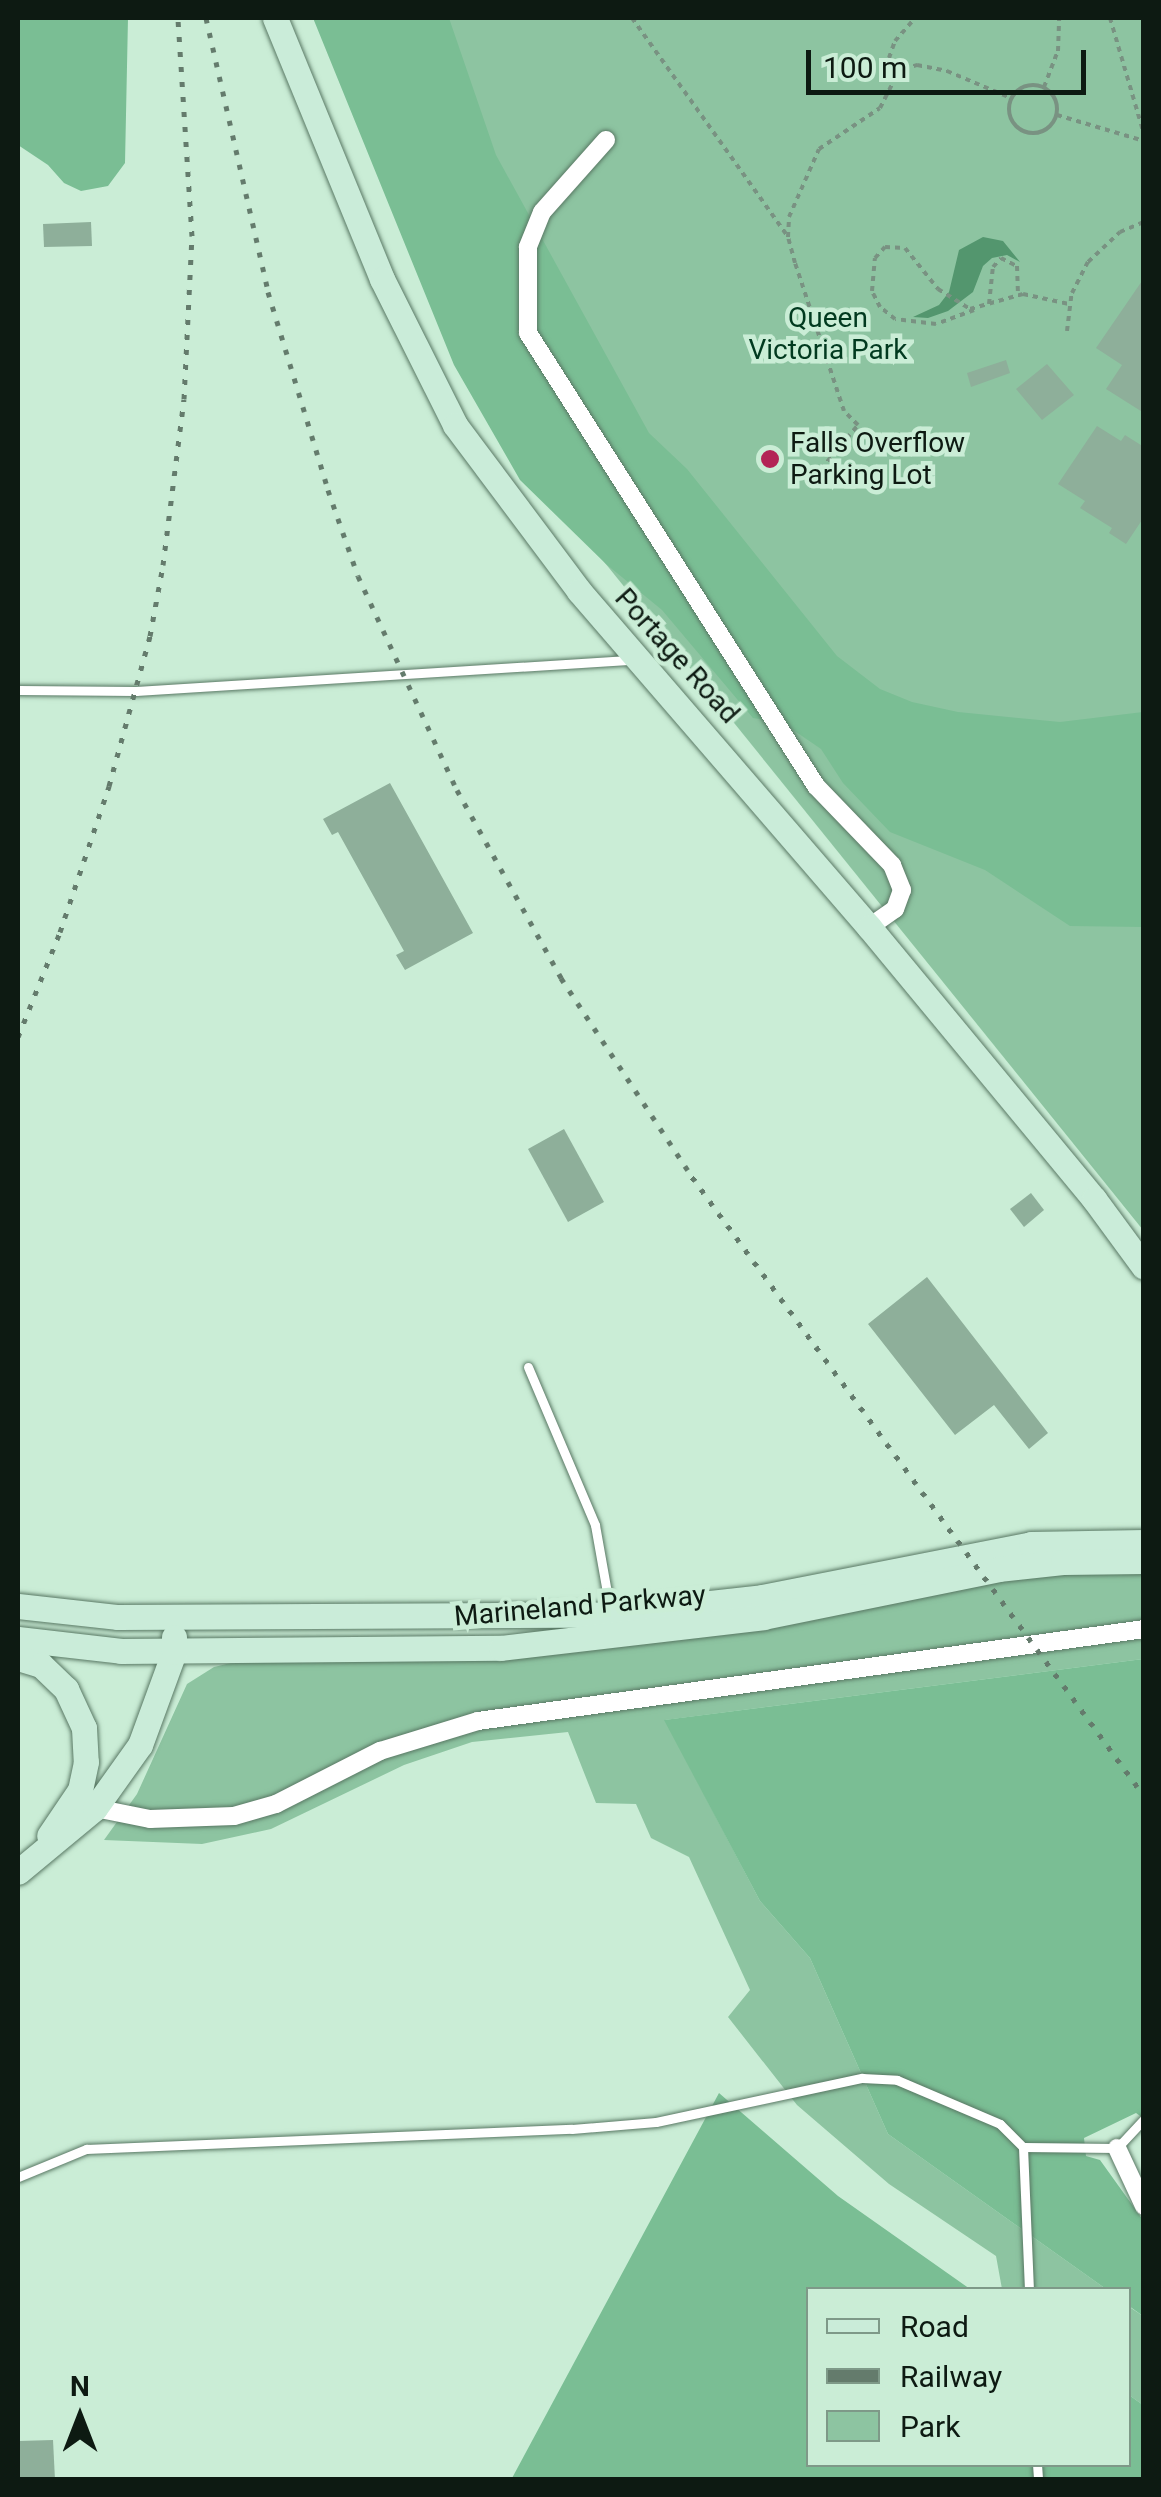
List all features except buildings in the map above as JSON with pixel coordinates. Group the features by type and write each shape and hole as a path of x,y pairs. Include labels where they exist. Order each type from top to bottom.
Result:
{"main road":[{"name":"Portage Road","path":"275,18 382,279 456,425 556,562 870,927 1144,1267"},
{"path":"1067,1168 1110,1206 1144,1244"},
{"name":"Marineland Parkway","path":"18,1606 91,1616 611,1614 762,1597 1030,1544 1144,1542"},
{"name":"Marineland Parkway","path":"18,1639 120,1651 174,1652 542,1644 762,1617 998,1570 1063,1562 1144,1562"},
{"path":"25,1866 96,1808 140,1745 174,1652 174,1617"},
{"path":"18,1658 41,1665 66,1689 84,1728 86,1762 80,1790 25,1866"}],"street":[{"path":"606,140 542,212 528,246 528,333 816,786 892,865 902,890 894,909 870,927"},
{"path":"96,1808 150,1819 234,1816 276,1804 380,1751 478,1721 1144,1629"},
{"path":"1117,2148 1144,2206"}],"lane":[{"path":"18,690 136,691 640,660"},
{"path":"528,1367 594,1524 611,1614"},
{"path":"18,2177 86,2148 572,2129 656,2122 862,2078 897,2080 1000,2124 1023,2147 1030,2287"},
{"path":"1023,2147 1117,2148 1144,2119"}],"path":[{"path":"632,18 788,238 844,411 858,426 821,469"},
{"path":"894,80 889,58 895,40 915,18"},
{"path":"1044,87 1058,51 1059,18"},
{"path":"1110,18 1144,134"},
{"path":"788,238 789,217 818,149 880,108 904,69 917,66 947,71 1011,98"},
{"path":"1026,86 1044,87 1056,102 1057,115 1046,130 1028,134 1010,117 1011,98 1026,86"},
{"path":"1057,115 1144,141"},
{"path":"1067,330 1070,304 1093,255 1120,232 1144,222"},
{"path":"974,310 945,295 905,248 889,246 875,258 872,291 880,307 894,319 936,324 1018,295 1035,294 1070,304"},
{"path":"989,304 992,267 1001,258 1016,264 1018,295"}],"green space":[{"name":"Queen Victoria Park","path":"315,18 1143,18 1143,1230 505,439"},
{"path":"1069,1571 1143,1571 1143,1659 665,1720 760,1901 810,1958 888,2134 1103,2287 1002,2287 996,2256 889,2184 797,2105 728,2017 750,1990 689,1857 651,1838 636,1804 596,1803 568,1732 472,1742 404,1765 271,1829 202,1844 104,1840 137,1794 187,1684 214,1667 243,1660 475,1658 573,1652 681,1639 999,1578"},
{"path":"1131,2308 1143,2316 1143,2405 1131,2396"}],"shaded area":[{"path":"18,18 128,18 125,163 108,186 81,191 64,183 48,165 18,145"},
{"path":"313,18 449,18 496,155 649,433 687,469 837,656 880,689 912,702 958,712 1060,722 1143,712 1143,927 1070,926 985,870 890,832 843,783 821,749 783,723 753,718 662,610 606,564 520,480 454,365"},
{"path":"983,237 1003,241 1020,262 1007,255 992,258 983,266 973,292 948,311 928,318 913,317 939,305 949,292 959,250"},
{"path":"1143,1659 1143,2118 1136,2113 1084,2138 1086,2156 1100,2160 1143,2220 1143,2316 1131,2307 1131,2287 1103,2287 888,2134 810,1958 760,1901 664,1720"},
{"path":"719,2093 838,2196 967,2287 806,2287 806,2467 1131,2467 1131,2396 1143,2405 1143,2479 511,2480"}],"railway":[{"path":"18,1037 60,932 109,786 150,636 163,565 184,399 192,236 178,18"},
{"path":"206,18 268,292 328,490 358,576 457,790 561,978 692,1177 1144,1796"}],"place":[{"name":"Falls Overflow Parking Lot","path":"770,459"}]}
